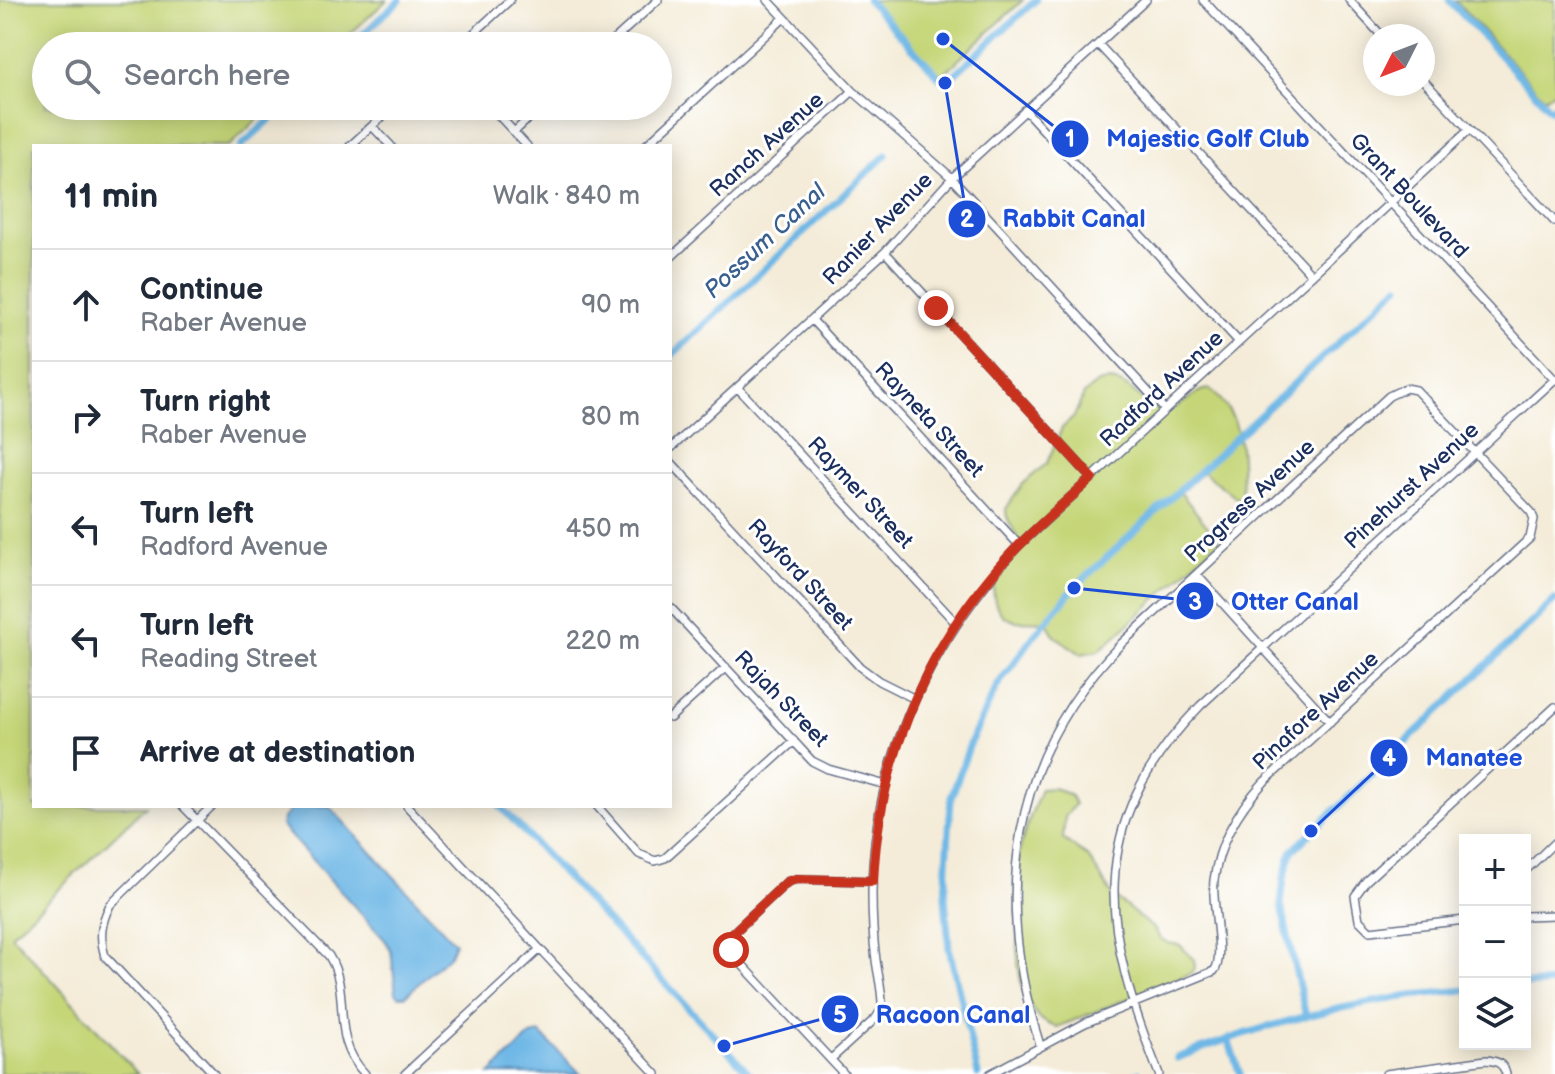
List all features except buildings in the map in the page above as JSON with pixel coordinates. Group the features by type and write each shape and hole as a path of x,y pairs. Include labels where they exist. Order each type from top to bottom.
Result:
{"street":[{"path":"475,32 510,0"},
{"path":"623,32 658,0"},
{"path":"768,0 853,91 952,178 1165,410"},
{"name":"Ranier Avenue","path":"672,447 885,252 952,178 1146,0"},
{"name":"Grant Boulevard","path":"1203,0 1554,380"},
{"path":"1349,0 1371,24"},
{"path":"647,144 784,18"},
{"path":"1098,44 1312,275"},
{"name":"Ranch Avenue","path":"672,256 853,91"},
{"path":"1435,93 1555,222"},
{"path":"1025,110 1239,342"},
{"path":"352,144 379,120"},
{"path":"503,120 525,144"},
{"path":"514,132 527,120"},
{"path":"372,126 389,144"},
{"name":"Radford Avenue","path":"831,1059 882,1009 873,925 877,830 899,737 915,699 956,623 1019,545 1469,130"},
{"path":"1548,214 1555,207"},
{"path":"885,252 1092,478"},
{"name":"Rayneta Street","path":"812,320 1019,545"},
{"name":"Pinehurst Avenue","path":"1159,1074 1132,1002 1119,955 1114,906 1117,862 1130,810 1148,772 1167,742 1200,706 1554,380"},
{"name":"Raymer Street","path":"738,388 956,623"},
{"name":"Progress Avenue","path":"1040,1045 1018,957 1014,905 1018,846 1024,813 1035,780 1061,722 1089,680 1122,643 1389,396 1406,388 1422,394 1476,452"},
{"name":"Pinafore Avenue","path":"1132,1002 1203,977 1219,965 1220,948 1213,909 1217,861 1228,833 1251,796 1524,544 1534,529 1531,512 1476,452"},
{"name":"Rayford Street","path":"672,463 860,667 879,681 915,699"},
{"path":"1197,575 1330,722"},
{"name":"Rajah Street","path":"672,609 820,766 886,785"},
{"path":"672,716 726,667"},
{"path":"1459,921 1370,931 1359,920 1355,896 1366,881 1555,707"},
{"path":"599,808 639,854 655,861 665,858 794,741"},
{"path":"185,808 329,956 338,972 347,1051 365,1074"},
{"path":"210,808 110,905 103,918 102,945 105,956 114,967 214,1074"},
{"path":"409,808 656,1074"},
{"path":"1531,865 1555,842"},
{"path":"844,1074 736,958 730,941 732,934 787,882 796,879 873,881"},
{"path":"1531,916 1555,915"},
{"path":"405,1074 540,949"},
{"path":"990,1074 1040,1045 1132,1002"},
{"path":"1386,1074 1486,1060 1497,1061 1505,1070"}],"green space":[{"path":"0,0 387,0 352,32 32,32 32,120 257,120 231,144 32,144 32,808 144,808 11,935 138,1074 0,1074"},
{"path":"869,0 1023,0 939,78"},
{"path":"1455,0 1555,0 1555,91 1544,98"},
{"path":"1117,382 1149,405 1164,410 1210,389 1223,402 1237,428 1243,503 1203,472 1180,492 1219,541 1107,644 1098,651 1081,654 1055,636 1047,623 1016,621 1003,615 996,603 994,589 999,572 1019,545 1006,509 1022,485 1047,463 1062,428 1074,417 1084,394 1098,383"},
{"path":"1054,788 1071,796 1075,804 1065,817 1063,839 1088,857 1113,896 1154,929 1160,938 1180,945 1194,960 1195,968 1190,974 1057,1027 1042,1020 1025,994 1020,977 1017,941 1018,865 1024,833 1041,789"}],"water":[{"path":"292,808 331,808 455,943 450,955 405,996 399,996 396,993 391,951 385,940 281,825"},
{"path":"540,1033 581,1074 490,1074 531,1035"}],"waterway":[{"path":"365,32 400,0"},
{"path":"868,0 945,83 1036,0"},
{"path":"1449,0 1551,110 1555,106"},
{"path":"243,144 270,120"},
{"name":"Possum Canal","path":"672,355 886,155"},
{"path":"978,1074 949,948 945,897 951,798 971,741 997,686 1074,588 1399,286"},
{"path":"1306,1017 1281,905 1284,878 1292,851 1555,600"},
{"path":"502,808 750,1074"},
{"path":"1531,985 1555,983"},
{"path":"1177,1058 1247,1033 1318,1014 1391,999 1459,991"},
{"path":"1228,1039 1240,1074"}],"place":[{"name":"Majestic Golf Club","path":"943,39"},
{"name":"Rabbit Canal","path":"945,83"},
{"name":"Otter Canal","path":"1074,588"},
{"name":"Manatee","path":"1311,831"},
{"name":"Racoon Canal","path":"724,1046"}],"route":[{"path":"731,950 732,934 787,882 796,879 873,881 877,830 889,770 915,699 940,650 991,576 1019,545 1092,478 936,308"}]}
